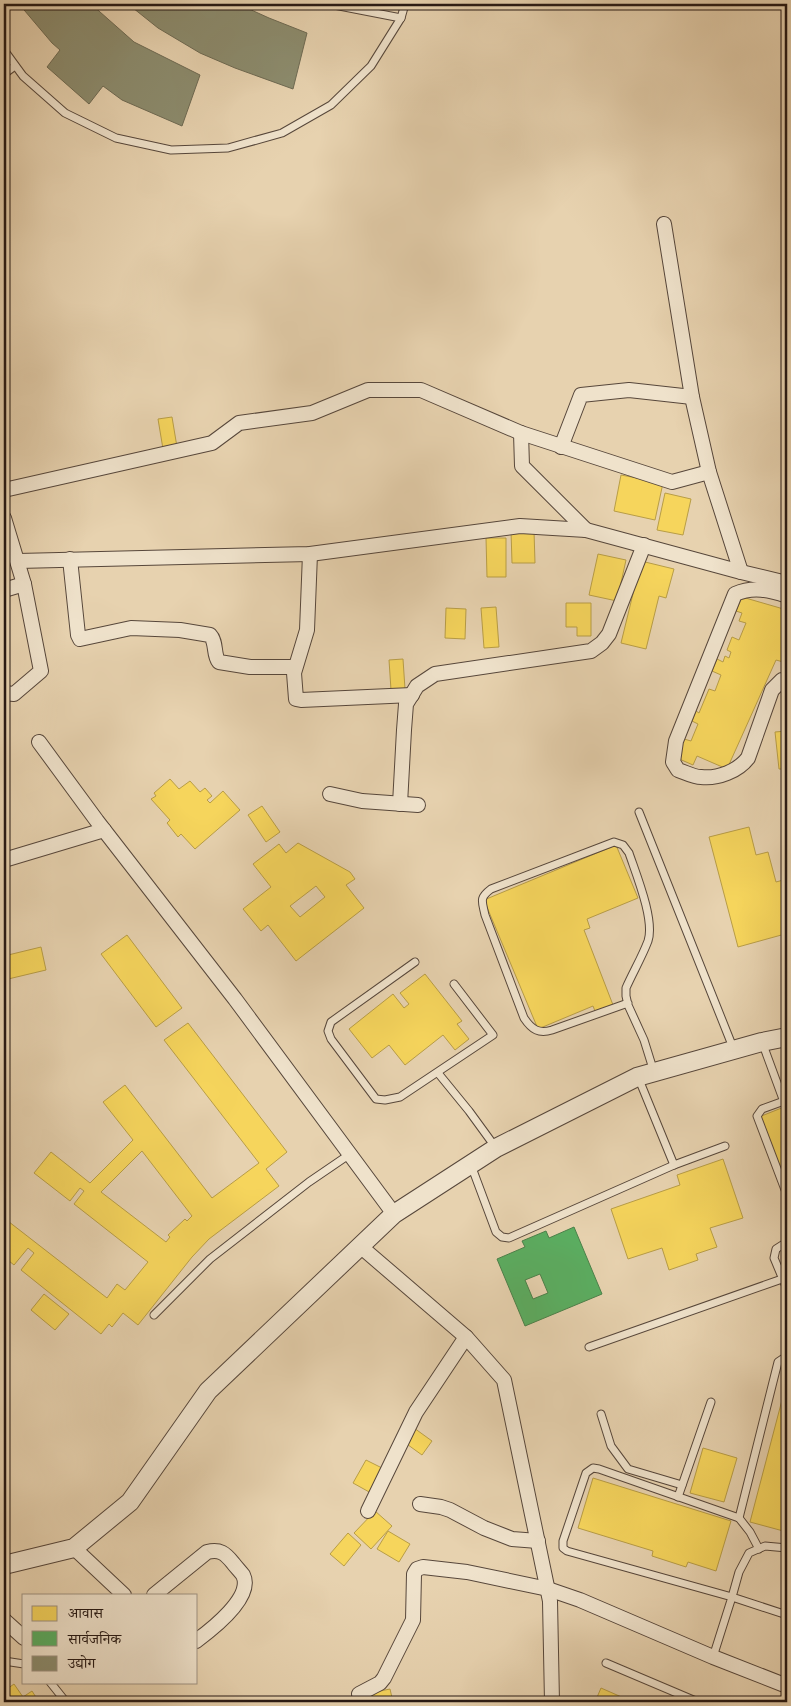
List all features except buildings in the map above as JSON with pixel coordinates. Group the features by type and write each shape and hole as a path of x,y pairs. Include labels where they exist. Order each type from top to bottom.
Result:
{"street":[{"path":"664,224 692,397 709,472 741,572"},
{"path":"4,490 212,443 239,423 312,412 368,390 421,390 521,433 672,482 709,472"},
{"path":"561,447 581,396 629,390 692,397"},
{"path":"521,433 522,466 586,530"},
{"path":"4,518 24,584 41,671 14,694 4,694"},
{"path":"18,560 310,554 520,526 586,530 787,583"},
{"path":"400,804 406,704 417,686 435,674 591,651 602,643 609,634 644,545"},
{"path":"310,554 307,630 295,668 296,699 412,695"},
{"path":"70,559 80,639 131,628 180,630 210,635 214,641 217,658 220,662 250,667 295,668"},
{"path":"4,590 24,584"},
{"path":"787,596 755,589 735,594 676,741 673,762 678,770 701,778 724,774 741,767 748,758 772,690 782,680 787,680"},
{"path":"39,742 104,830 235,999 394,1214"},
{"path":"330,794 362,801 418,804"},
{"path":"4,860 104,830"},
{"path":"4,1565 74,1548 130,1502 208,1391 394,1214 496,1148 646,1075 762,1042 787,1037"},
{"path":"360,1246 466,1337 504,1380 550,1600 552,1702"},
{"path":"368,1511 416,1412 466,1337"},
{"path":"420,1504 450,1510 512,1539 538,1541"},
{"path":"74,1548 123,1594"},
{"path":"155,1594 207,1552 215,1550 224,1552 243,1576 242,1596 222,1620 198,1639"},
{"path":"359,1694 380,1683 384,1678 413,1620 414,1574 417,1568 423,1567 467,1572 548,1589 580,1600 713,1657 787,1686"},
{"path":"4,1620 22,1636"}],"lane":[{"path":"329,4 401,18"},
{"path":"4,50 23,76 65,113 116,138 171,150 228,148 282,133 331,105 371,66 401,18 405,4"},
{"path":"4,74 15,66"},
{"path":"638,812 734,1050"},
{"path":"628,1002 542,1033 534,1030 524,1018 485,914 482,901 483,894 491,889 614,842 623,845 629,853 647,910 649,927 648,939 626,988 626,996 644,1040 646,1075 674,1165"},
{"path":"415,962 331,1022 328,1031 331,1039 376,1099 385,1100 400,1097 494,1035 454,984"},
{"path":"762,1042 787,1110"},
{"path":"438,1073 496,1148"},
{"path":"784,1101 762,1109 757,1116 787,1195"},
{"path":"471,1165 496,1232 502,1237 509,1238 674,1165 725,1146"},
{"path":"154,1315 210,1259 309,1182 350,1154"},
{"path":"787,1242 776,1249 774,1258 787,1289"},
{"path":"589,1347 782,1279"},
{"path":"739,1518 778,1362 787,1356"},
{"path":"678,1497 712,1402"},
{"path":"601,1414 611,1446 628,1469 682,1485"},
{"path":"759,1549 750,1532 739,1518 593,1468 586,1473 563,1541 563,1548 567,1552 732,1597 787,1615"},
{"path":"713,1657 739,1572 749,1553 765,1546 787,1548"},
{"path":"4,1661 9,1660 22,1663"},
{"path":"606,1663 698,1702"},
{"path":"52,1684 66,1702"}]}
